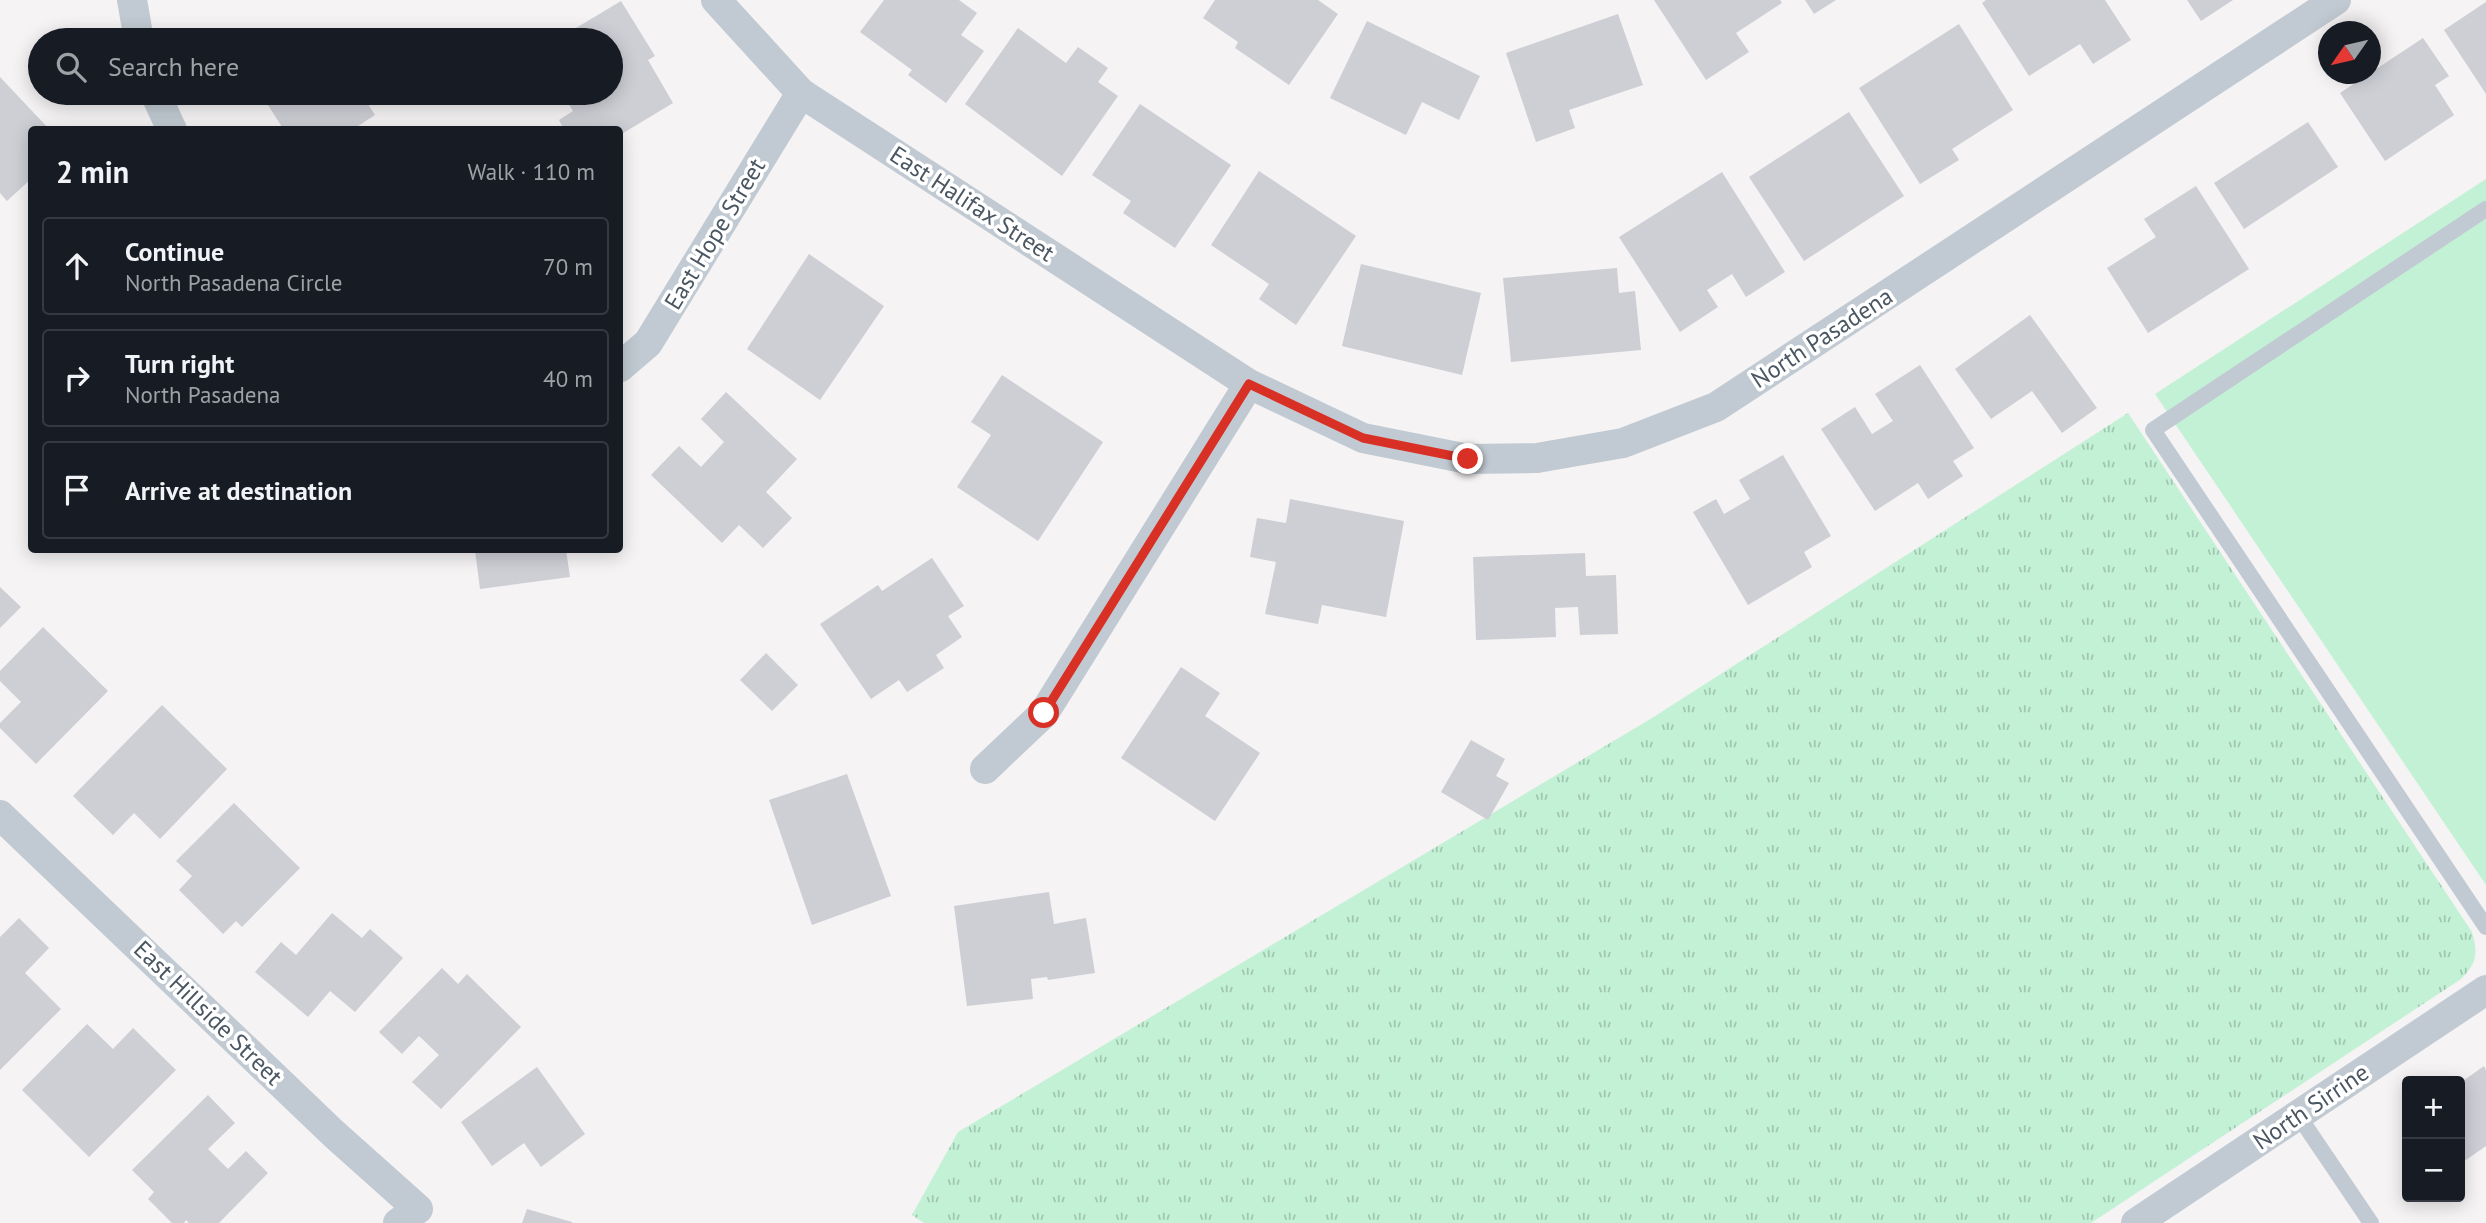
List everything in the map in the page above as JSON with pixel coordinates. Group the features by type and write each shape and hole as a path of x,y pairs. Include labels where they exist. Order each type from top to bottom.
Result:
{"street":[{"path":"132,0 137,28"},
{"name":"East Halifax Street","path":"716,0 801,93 1249,384"},
{"name":"North Pasadena","path":"1249,384 1363,438 1468,459 1537,458 1623,443 1716,407 2336,0"},
{"name":"East Hope Street","path":"623,364 648,343 801,93"},
{"path":"161,105 170,126"},
{"path":"985,769 1044,713 1249,384"},
{"name":"East Hillside Street","path":"0,816 334,1134 408,1216"},
{"name":"North Sirrine","path":"2136,1223 2486,990"}],"lane":[{"path":"2486,209 2153,430 2486,927"},
{"path":"2298,1115 2371,1223"}],"green space":[{"path":"2486,179 2486,885 2155,394"},
{"path":"2128,413 2472,932 2475,958 2461,979 2091,1223 924,1223 912,1215 958,1132 1652,718"}],"building":[{"path":"884,0 959,0 977,13 961,35 984,51 946,103 908,75 912,70 860,32"},
{"path":"1215,0 1318,0 1338,14 1289,85 1235,48 1238,42 1203,18"},
{"path":"1654,0 1780,0 1782,3 1736,33 1749,52 1706,80"},
{"path":"1805,0 1836,0 1814,14"},
{"path":"1986,0 2105,0 2131,40 2093,64 2080,44 2029,76 1982,3"},
{"path":"2187,0 2233,0 2201,21"},
{"path":"621,1 655,56 648,60 673,103 623,133 623,126 562,126 559,120 573,111 569,105 623,105 623,28 576,28"},
{"path":"2486,2 2486,94 2444,30"},
{"path":"1618,14 1643,85 1569,110 1575,128 1536,142 1506,53"},
{"path":"1367,21 1480,76 1459,120 1422,102 1406,135 1330,98"},
{"path":"1959,24 2013,110 1952,149 1959,160 1920,184 1859,88"},
{"path":"1018,28 1066,63 1078,47 1108,68 1098,82 1118,96 1062,176 965,104"},
{"path":"2423,38 2449,76 2435,85 2454,115 2385,161 2340,93 2354,84 2381,84 2381,66"},
{"path":"0,77 46,126 28,126 28,182 7,201 0,193"},
{"path":"1140,104 1231,165 1175,248 1123,213 1131,201 1092,175"},
{"path":"268,105 369,105 375,115 358,126 281,126"},
{"path":"1849,112 1904,196 1804,261 1749,177"},
{"path":"2308,122 2338,167 2244,229 2214,183"},
{"path":"1259,171 1356,236 1296,325 1259,299 1269,284 1211,245"},
{"path":"1722,172 1785,272 1746,297 1732,274 1707,290 1718,307 1680,332 1619,237"},
{"path":"2196,186 2249,269 2148,333 2107,268 2156,237 2144,219"},
{"path":"809,254 884,306 820,400 747,349"},
{"path":"1361,264 1481,293 1462,375 1342,346"},
{"path":"1617,268 1619,293 1635,291 1641,350 1511,362 1503,278"},
{"path":"2030,315 2097,408 2062,433 2032,391 1991,419 1955,369"},
{"path":"1920,365 1974,448 1953,461 1963,476 1928,499 1918,483 1875,511 1821,429 1855,407 1872,434 1893,421 1875,394"},
{"path":"1002,375 1103,442 1038,541 957,487 991,435 971,422"},
{"path":"726,392 797,459 766,492 792,518 763,548 739,525 722,543 651,475 679,446 701,467 724,442 701,419"},
{"path":"1783,455 1831,536 1804,552 1812,567 1748,605 1693,512 1716,499 1724,514 1750,499 1739,480"},
{"path":"1290,499 1404,521 1386,617 1322,605 1318,624 1265,614 1276,562 1250,557 1257,518 1286,523"},
{"path":"475,553 566,553 570,577 480,589"},
{"path":"1585,553 1586,576 1616,575 1618,634 1580,635 1578,607 1555,608 1556,637 1476,640 1473,557"},
{"path":"932,558 964,606 948,616 962,637 936,655 944,668 907,692 899,680 871,699 820,624 878,585 882,591"},
{"path":"0,587 21,607 0,628"},
{"path":"43,627 108,691 36,764 0,728 0,723 21,702 0,681 0,671"},
{"path":"766,653 798,685 772,711 740,680"},
{"path":"1181,667 1220,693 1205,716 1260,753 1215,821 1121,758"},
{"path":"162,705 227,769 160,839 134,813 113,835 73,796"},
{"path":"1471,740 1505,759 1496,776 1509,783 1488,820 1441,792"},
{"path":"847,774 891,896 812,925 769,800"},
{"path":"234,803 300,868 242,927 236,921 223,934 179,890 192,876 176,861"},
{"path":"1049,892 1054,924 1086,918 1095,973 1048,980 1047,977 1031,979 1033,999 967,1006 954,906"},
{"path":"332,913 362,938 370,929 403,958 355,1012 330,991 308,1017 255,972 281,942 296,955"},
{"path":"19,918 49,948 25,973 61,1009 0,1070 0,937"},
{"path":"442,968 458,984 467,974 521,1027 441,1109 412,1082 439,1055 419,1036 402,1054 379,1032"},
{"path":"87,1024 113,1049 133,1028 176,1070 89,1157 22,1090"},
{"path":"2484,1066 2486,1146 2465,1161 2465,1139 2465,1079"},
{"path":"537,1067 585,1134 541,1167 524,1143 492,1166 461,1122"},
{"path":"208,1095 235,1123 208,1149 228,1169 246,1151 268,1173 219,1223 189,1223 186,1220 184,1223 172,1223 148,1199 154,1192 132,1170"},
{"path":"527,1209 572,1222 572,1223 522,1223"}],"route":[{"path":"1044,713 1249,384 1363,438 1468,459"}]}
